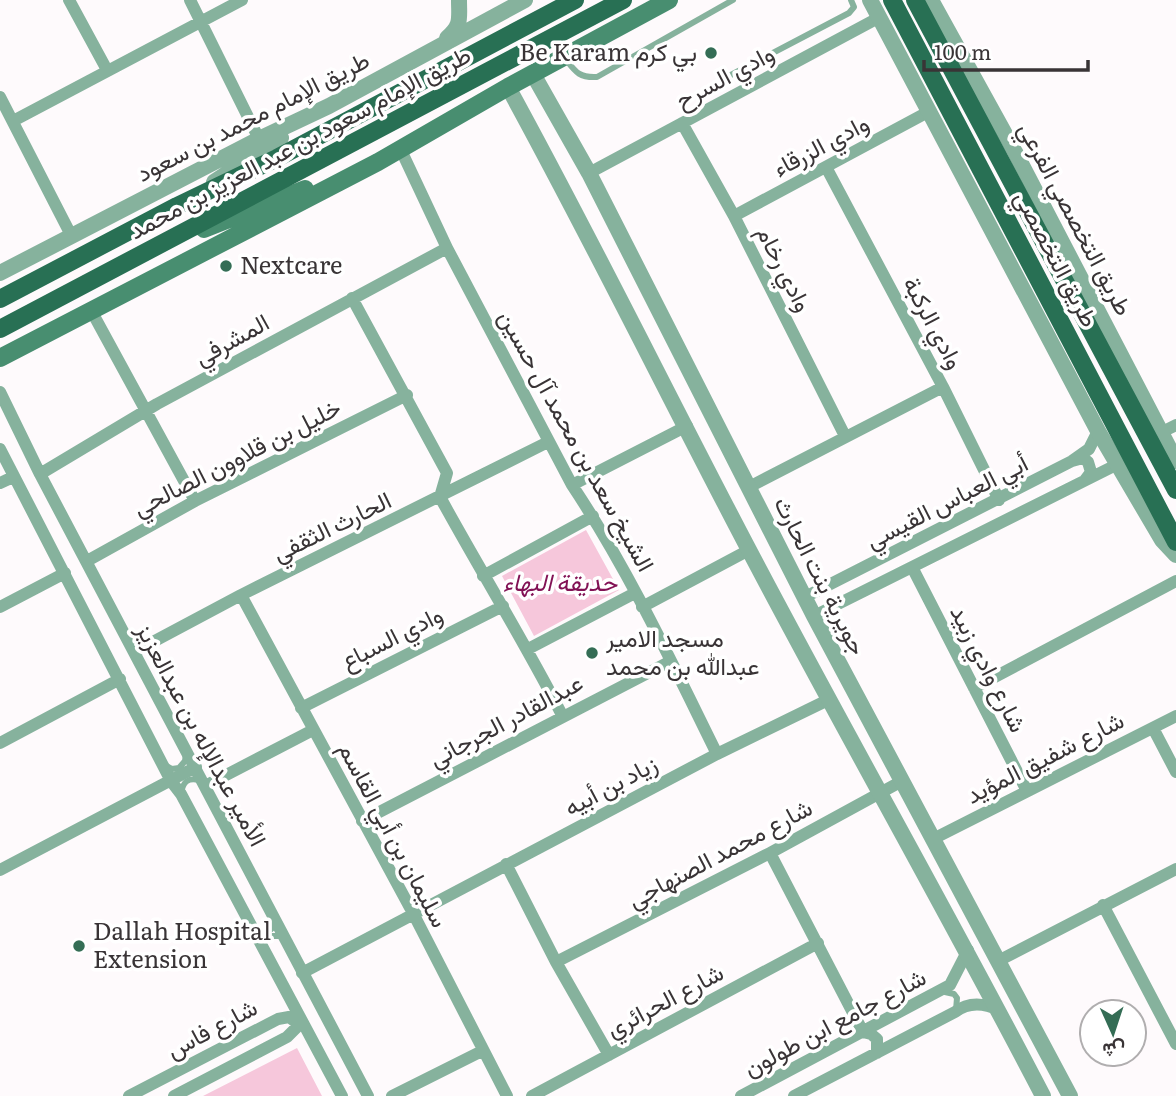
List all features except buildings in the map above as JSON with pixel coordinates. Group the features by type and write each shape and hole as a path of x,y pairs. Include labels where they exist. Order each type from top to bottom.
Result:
{"main road":[{"name":"طريق الإمام سعود بن عبد العزيز بن محمد","path":"0,299 177,206 277,158 575,0"},
{"name":"طريق الإمام سعود بن عبد العزيز بن محمد","path":"0,329 623,0"},
{"path":"0,358 378,162 669,0"},
{"name":"طريق التخصصي","path":"892,0 1176,541"},
{"name":"طريق التخصصي","path":"915,0 1176,490"},
{"path":"118,268 235,215 378,162"}],"street":[{"path":"69,0 107,70"},
{"path":"190,0 259,139"},
{"path":"13,121 242,0"},
{"path":"434,50 456,30 460,20 459,0"},
{"name":"طريق الإمام محمد بن سعود","path":"0,273 259,139 329,106 525,0"},
{"path":"870,0 1098,431 1162,540 1176,555"},
{"name":"طريق التخصصي الفرعي","path":"932,0 1169,428 1174,451"},
{"name":"وادي السرح","path":"589,173 880,18"},
{"name":"جويرية بنت الحارث","path":"534,74 589,173 814,616 1070,1096"},
{"name":"جويرية بنت الحارث","path":"508,88 749,550 968,950 1043,1096"},
{"path":"0,97 71,235"},
{"path":"177,206 329,106"},
{"name":"وادي الزرقاء","path":"734,216 928,112"},
{"path":"533,132 534,127 542,120 559,120"},
{"name":"وادي رخام","path":"682,122 734,216 845,436"},
{"name":"الشيخ سعد بن محمد آل حسين","path":"400,148 447,248 548,442 635,593 717,754"},
{"name":"وادي الركبة","path":"826,167 943,387 999,500"},
{"name":"المشرفي","path":"40,474 145,411 447,248"},
{"path":"352,298 447,473 440,497 483,576 528,649 562,715"},
{"path":"92,312 195,501"},
{"path":"749,487 943,387"},
{"name":"الأمير عبدالإله بن عبدالعزيز","path":"0,392 4,410 87,561 368,1096"},
{"name":"خليل بن قلاوون الصالحي","path":"87,561 195,501 407,395"},
{"path":"572,485 685,424 701,424 709,418 708,406"},
{"path":"695,444 699,433 708,427 722,433"},
{"name":"أبي العباس القيسي","path":"805,597 1072,461 1089,449 1098,431"},
{"name":"الحارث الثقفي","path":"134,652 241,595 548,442"},
{"name":"الأمير عبدالإله بن عبدالعزيز","path":"0,449 171,781 181,794 341,1096"},
{"path":"1072,461 1083,458 1088,461 1091,472 1085,480"},
{"name":"أبي العباس القيسي","path":"814,616 1118,464"},
{"path":"0,483 13,477"},
{"path":"483,576 593,516"},
{"path":"642,607 749,550"},
{"name":"شارع وادي زبيد","path":"912,567 1027,790"},
{"path":"0,607 65,573"},
{"path":"974,688 1176,581"},
{"path":"833,583 828,588 826,597 835,604 843,601"},
{"path":"528,649 635,593"},
{"name":"سليمان بن أبي القاسم","path":"241,595 414,915 507,1096"},
{"name":"وادي السباع","path":"301,708 503,606"},
{"name":"عبدالقادر الجرجاني","path":"362,821 562,715 671,661"},
{"path":"0,743 120,679"},
{"name":"زياد بن أبيه","path":"302,973 717,754 830,699"},
{"name":"شارع شفيق المؤيد","path":"933,839 1176,716"},
{"path":"1153,728 1176,772"},
{"path":"203,783 313,730"},
{"path":"0,870 196,767"},
{"name":"شارع محمد الصنهاجي","path":"556,962 770,853 902,781"},
{"path":"770,853 863,1032 877,1039 877,1053"},
{"path":"506,864 556,962 609,1055"},
{"path":"998,961 1176,869"},
{"path":"1103,905 1176,1044"},
{"name":"شارع الحرائري","path":"531,1096 818,943"},
{"name":"شارع جامع ابن طولون","path":"741,1096 935,995 950,985 968,950"},
{"name":"شارع جامع ابن طولون","path":"794,1096 964,1005 989,1005 999,1010"},
{"name":"شارع فاس","path":"129,1096 278,1019 289,1017 295,1021 296,1028 287,1037 174,1096"},
{"path":"885,1021 885,1035 896,1043"},
{"path":"218,1050 224,1048 232,1053 230,1066"},
{"path":"391,1096 482,1051"}],"lane":[{"path":"564,57 577,73 585,78 597,77 733,0"},
{"path":"727,77 849,13 854,7 851,0"},
{"path":"163,765 172,769 179,768 186,761 187,751"},
{"path":"181,794 188,779 203,783"},
{"path":"254,931 263,933 271,930 275,922"},
{"path":"261,944 267,936 283,936"},
{"path":"935,995 946,991 954,994 957,998 955,1012"}],"green space":[{"name":"حديقة البهاء","path":"586,530 619,590 534,636 502,576"},
{"path":"297,1048 322,1096 203,1096"}],"place":[{"name":"Be Karam بي كرم","path":"711,53"},
{"name":"Nextcare","path":"226,266"},
{"name":"مسجد الامير عبدالله بن محمد","path":"592,653"},
{"name":"Dallah Hospital Extension","path":"79,946"}]}
